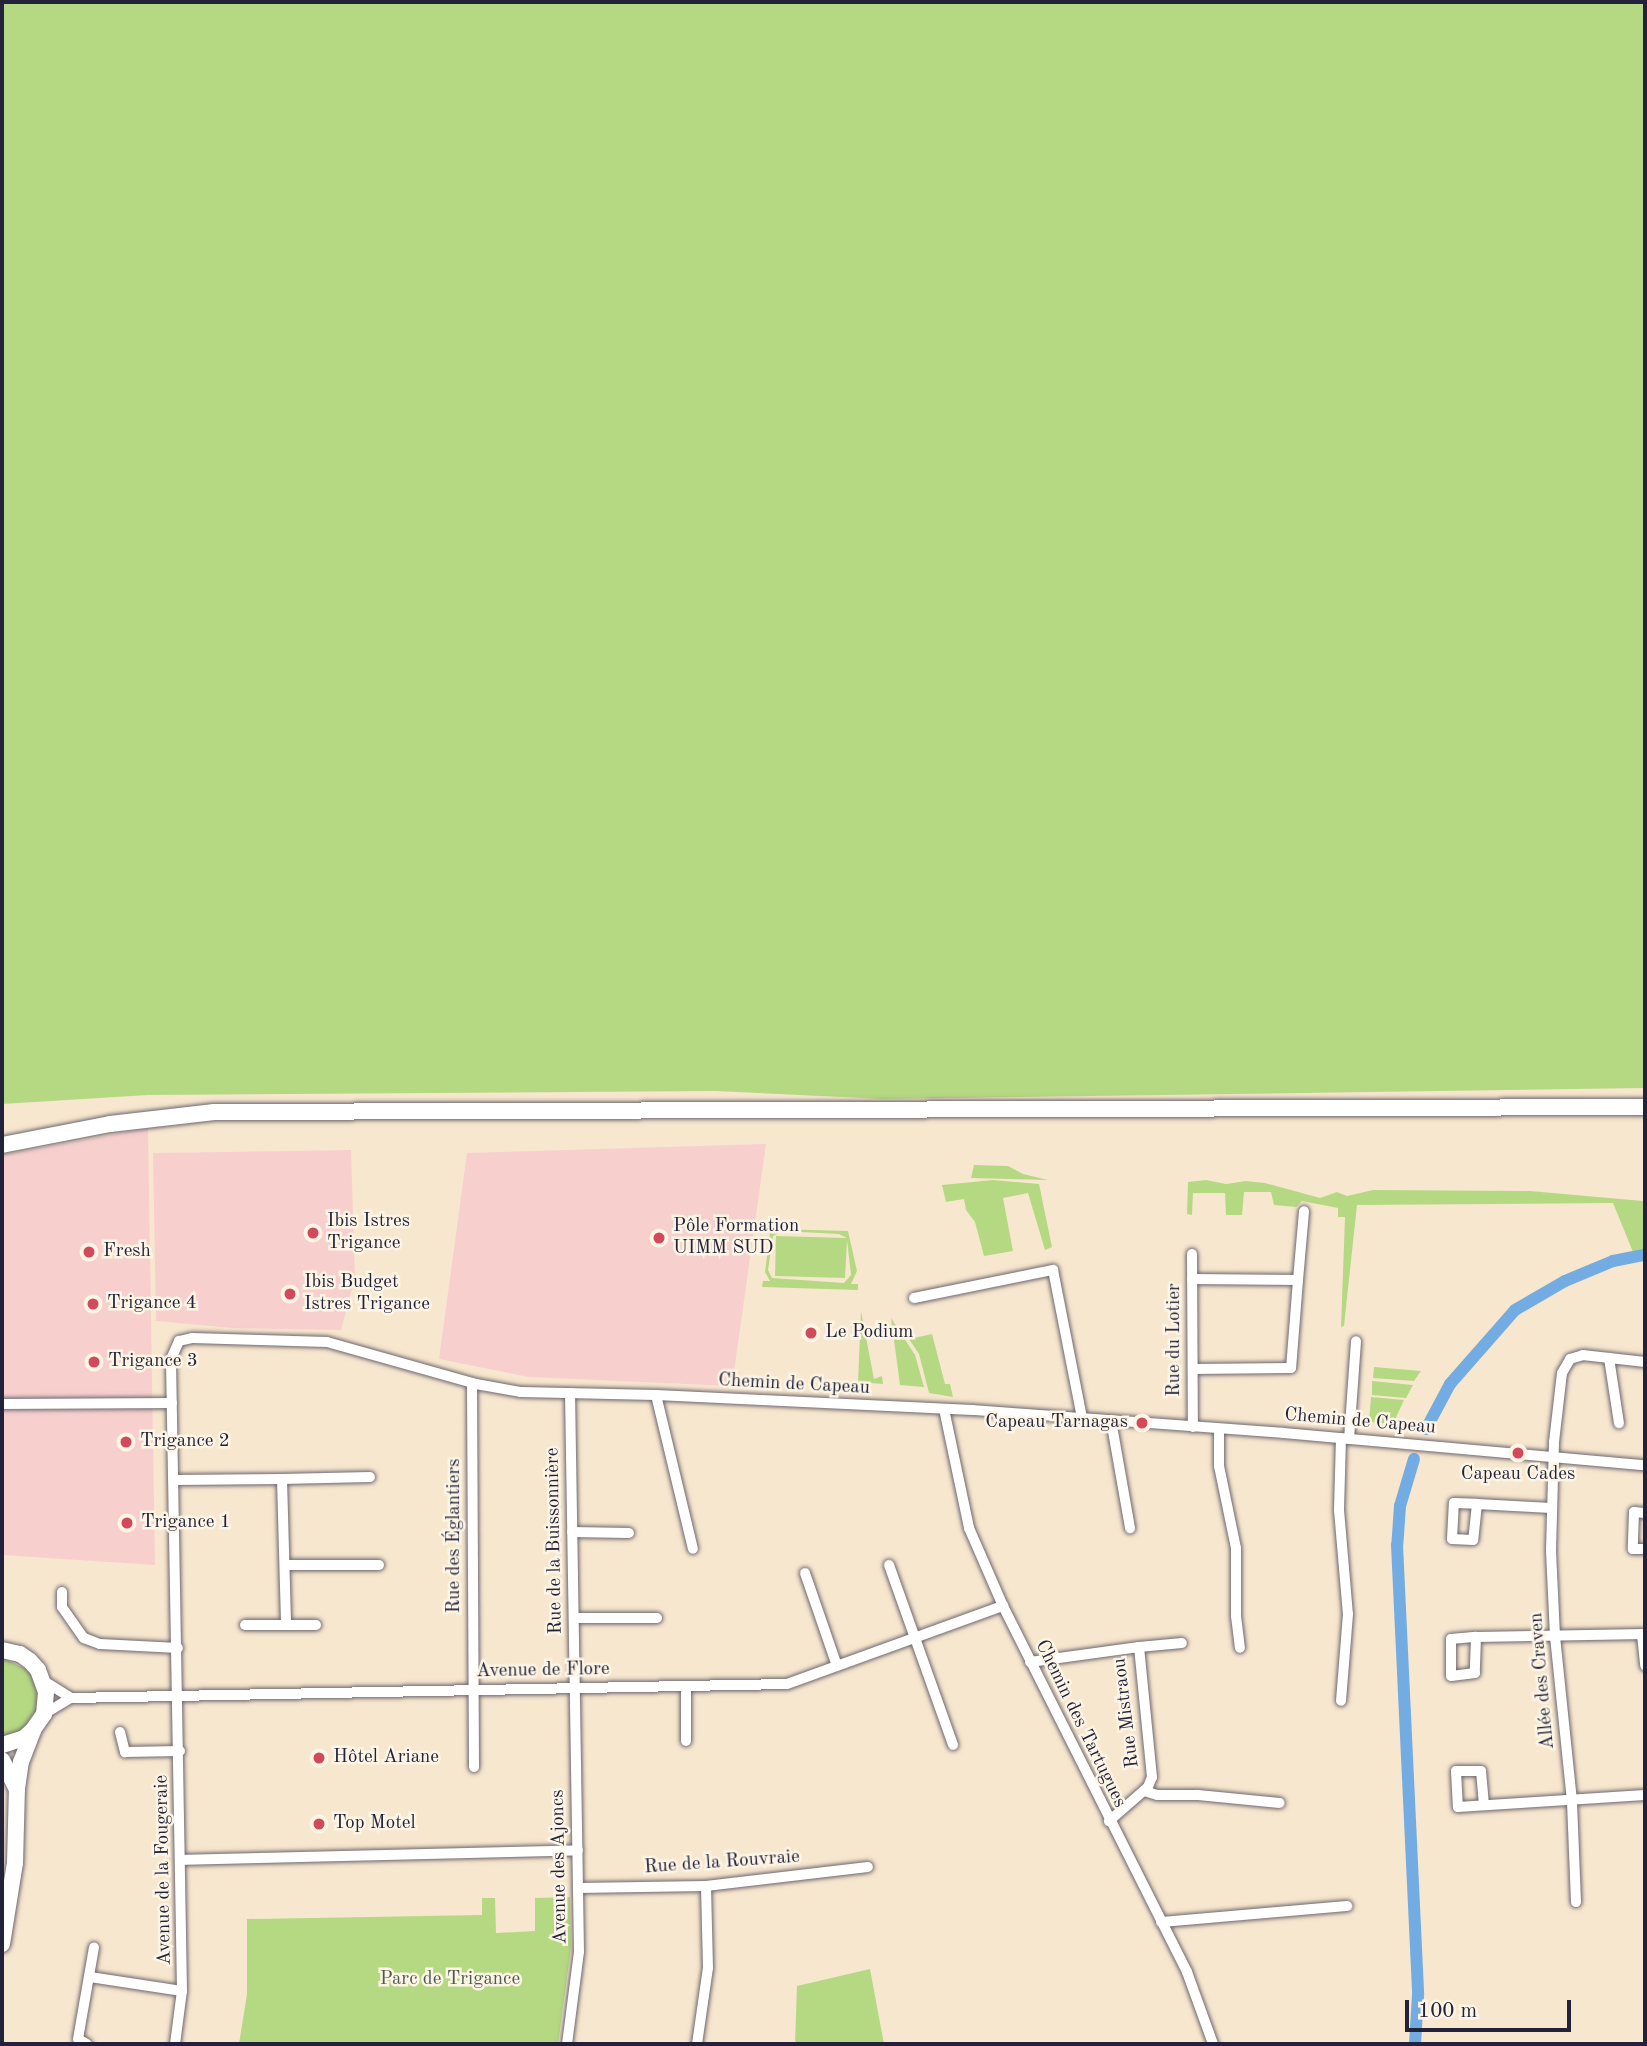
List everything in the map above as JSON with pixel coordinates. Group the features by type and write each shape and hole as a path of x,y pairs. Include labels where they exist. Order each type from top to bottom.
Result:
{"main road":[{"path":"2,1144 110,1124 214,1112 1645,1107"},
{"path":"2,1745 24,1738 33,1730 44,1714 46,1692 44,1681 30,1661 4,1647"},
{"path":"2,1944 15,1863 17,1788 21,1762 33,1730"},
{"path":"2,1760 17,1788"}],"street":[{"path":"1193,1369 1291,1368 1304,1210"},
{"name":"Rue du Lotier","path":"1192,1254 1193,1427"},
{"path":"914,1298 1053,1270 1082,1418"},
{"path":"1192,1279 1298,1280"},
{"name":"Chemin de Capeau","path":"172,1403 174,1347 179,1341 192,1338 327,1342 472,1383 521,1392 656,1395 944,1409 1345,1438 1645,1465"},
{"path":"1341,1700 1348,1614 1339,1510 1356,1341"},
{"name":"Allée des Craven","path":"1576,1902 1572,1801 1555,1636 1551,1508 1554,1458 1562,1373 1570,1359 1583,1356 1609,1358"},
{"path":"1619,1423 1609,1358 1645,1362"},
{"name":"Rue des Églantiers","path":"472,1383 474,1767"},
{"name":"Rue de la Buissonnière","path":"570,1393 575,1689"},
{"path":"656,1395 692,1549"},
{"path":"2,1404 172,1403"},
{"name":"Avenue de la Fougeraie","path":"172,1403 180,1695 182,1991 175,2044"},
{"name":"Chemin des Tartugues","path":"944,1409 969,1528 1030,1662 1187,1972 1213,2044"},
{"path":"1111,1420 1130,1528"},
{"path":"1219,1429 1219,1466 1236,1548 1236,1616 1240,1648"},
{"path":"174,1480 370,1477"},
{"path":"282,1479 286,1624"},
{"path":"1477,1504 1551,1508"},
{"path":"1645,1513 1634,1512 1633,1549 1645,1549"},
{"path":"572,1532 629,1533"},
{"path":"285,1565 379,1565"},
{"path":"888,1565 953,1745"},
{"path":"805,1573 837,1666"},
{"path":"62,1592 62,1606 84,1638 100,1644 178,1648"},
{"name":"Avenue de Flore","path":"44,1714 71,1698 787,1684 1003,1606"},
{"path":"574,1618 657,1618"},
{"path":"245,1625 316,1625"},
{"path":"1476,1637 1644,1634 1645,1666"},
{"path":"1139,1647 1182,1643"},
{"name":"Rue Mistraou","path":"1030,1662 1139,1647 1152,1777 1144,1791 1109,1821"},
{"path":"44,1681 71,1698"},
{"path":"686,1686 686,1741"},
{"name":"Avenue des Ajoncs","path":"567,2044 579,1952 575,1689"},
{"path":"120,1732 125,1752 180,1751"},
{"path":"1144,1791 1280,1803"},
{"path":"1484,1805 1645,1795"},
{"path":"181,1860 578,1850"},
{"name":"Rue de la Rouvraie","path":"579,1888 706,1886 868,1867"},
{"path":"697,2044 708,1968 706,1886"},
{"path":"1161,1922 1347,1906"},
{"path":"87,2044 78,2039 94,1947"},
{"path":"90,1977 182,1991"}],"shaded area":[{"path":"148,1128 155,1565 2,1555 2,1155"},
{"path":"766,1144 732,1386 528,1377 439,1359 467,1153"},
{"path":"351,1150 355,1278 341,1330 232,1328 156,1321 153,1153"}],"green space":[{"path":"2,2 1645,2 1645,1088 884,1099 716,1091 148,1095 2,1104"},
{"path":"974,1165 1008,1166 1023,1174 1048,1180 971,1178"},
{"path":"993,1180 1039,1184 1052,1247 1045,1250 1028,1193 1003,1198 1013,1251 984,1256 975,1222 966,1210 964,1199 946,1202 942,1185"},
{"path":"1206,1180 1226,1184 1246,1181 1265,1183 1320,1198 1337,1192 1347,1196 1373,1190 1530,1191 1643,1201 1645,1250 1633,1252 1613,1203 1357,1205 1344,1326 1341,1327 1345,1217 1338,1217 1338,1208 1302,1201 1296,1207 1274,1205 1271,1192 1244,1192 1242,1215 1226,1215 1225,1193 1193,1193 1192,1215 1187,1214 1188,1182"},
{"path":"775,1229 848,1231 857,1271 851,1284 858,1284 858,1290 762,1287 763,1281 770,1281 765,1272 770,1233","holes":["782,1231 839,1234 847,1238 776,1236 775,1276 845,1278 847,1240 851,1275 844,1283 772,1278 768,1270 773,1236"]},
{"path":"861,1311 874,1379 882,1376 883,1384 858,1382"},
{"path":"891,1318 915,1355 924,1387 900,1385"},
{"path":"932,1334 945,1384 950,1384 953,1397 929,1393 919,1354 909,1339"},
{"path":"1374,1367 1421,1371 1414,1381 1373,1378"},
{"path":"1372,1381 1413,1385 1406,1398 1372,1395"},
{"path":"1371,1397 1404,1400 1393,1424 1369,1422"},
{"path":"2,1658 26,1669 33,1677 39,1698 35,1717 24,1731 2,1740"},
{"name":"Parc de Trigance","path":"570,1897 571,1948 558,2044 239,2044 247,1994 247,1919 482,1915 482,1898 495,1898 496,1933 535,1931 535,1898"},
{"path":"870,1969 884,2044 795,2044 797,1986"}],"waterway":[{"path":"1426,1429 1450,1384 1515,1310 1565,1281 1613,1261 1645,1255"},
{"path":"1414,1459 1400,1506 1397,1545 1418,1995 1415,2044"}],"place":[{"name":"Ibis Istres Trigance","path":"313,1233"},
{"name":"Pôle Formation UIMM SUD","path":"659,1238"},
{"name":"Fresh","path":"89,1252"},
{"name":"Ibis Budget Istres Trigance","path":"290,1294"},
{"name":"Trigance 4","path":"93,1304"},
{"name":"Le Podium","path":"811,1333"},
{"name":"Trigance 3","path":"94,1362"},
{"name":"Capeau Tarnagas","path":"1142,1423"},
{"name":"Trigance 2","path":"126,1442"},
{"name":"Capeau Cades","path":"1518,1453"},
{"name":"Trigance 1","path":"127,1523"},
{"name":"Hôtel Ariane","path":"319,1758"},
{"name":"Top Motel","path":"319,1824"}]}
